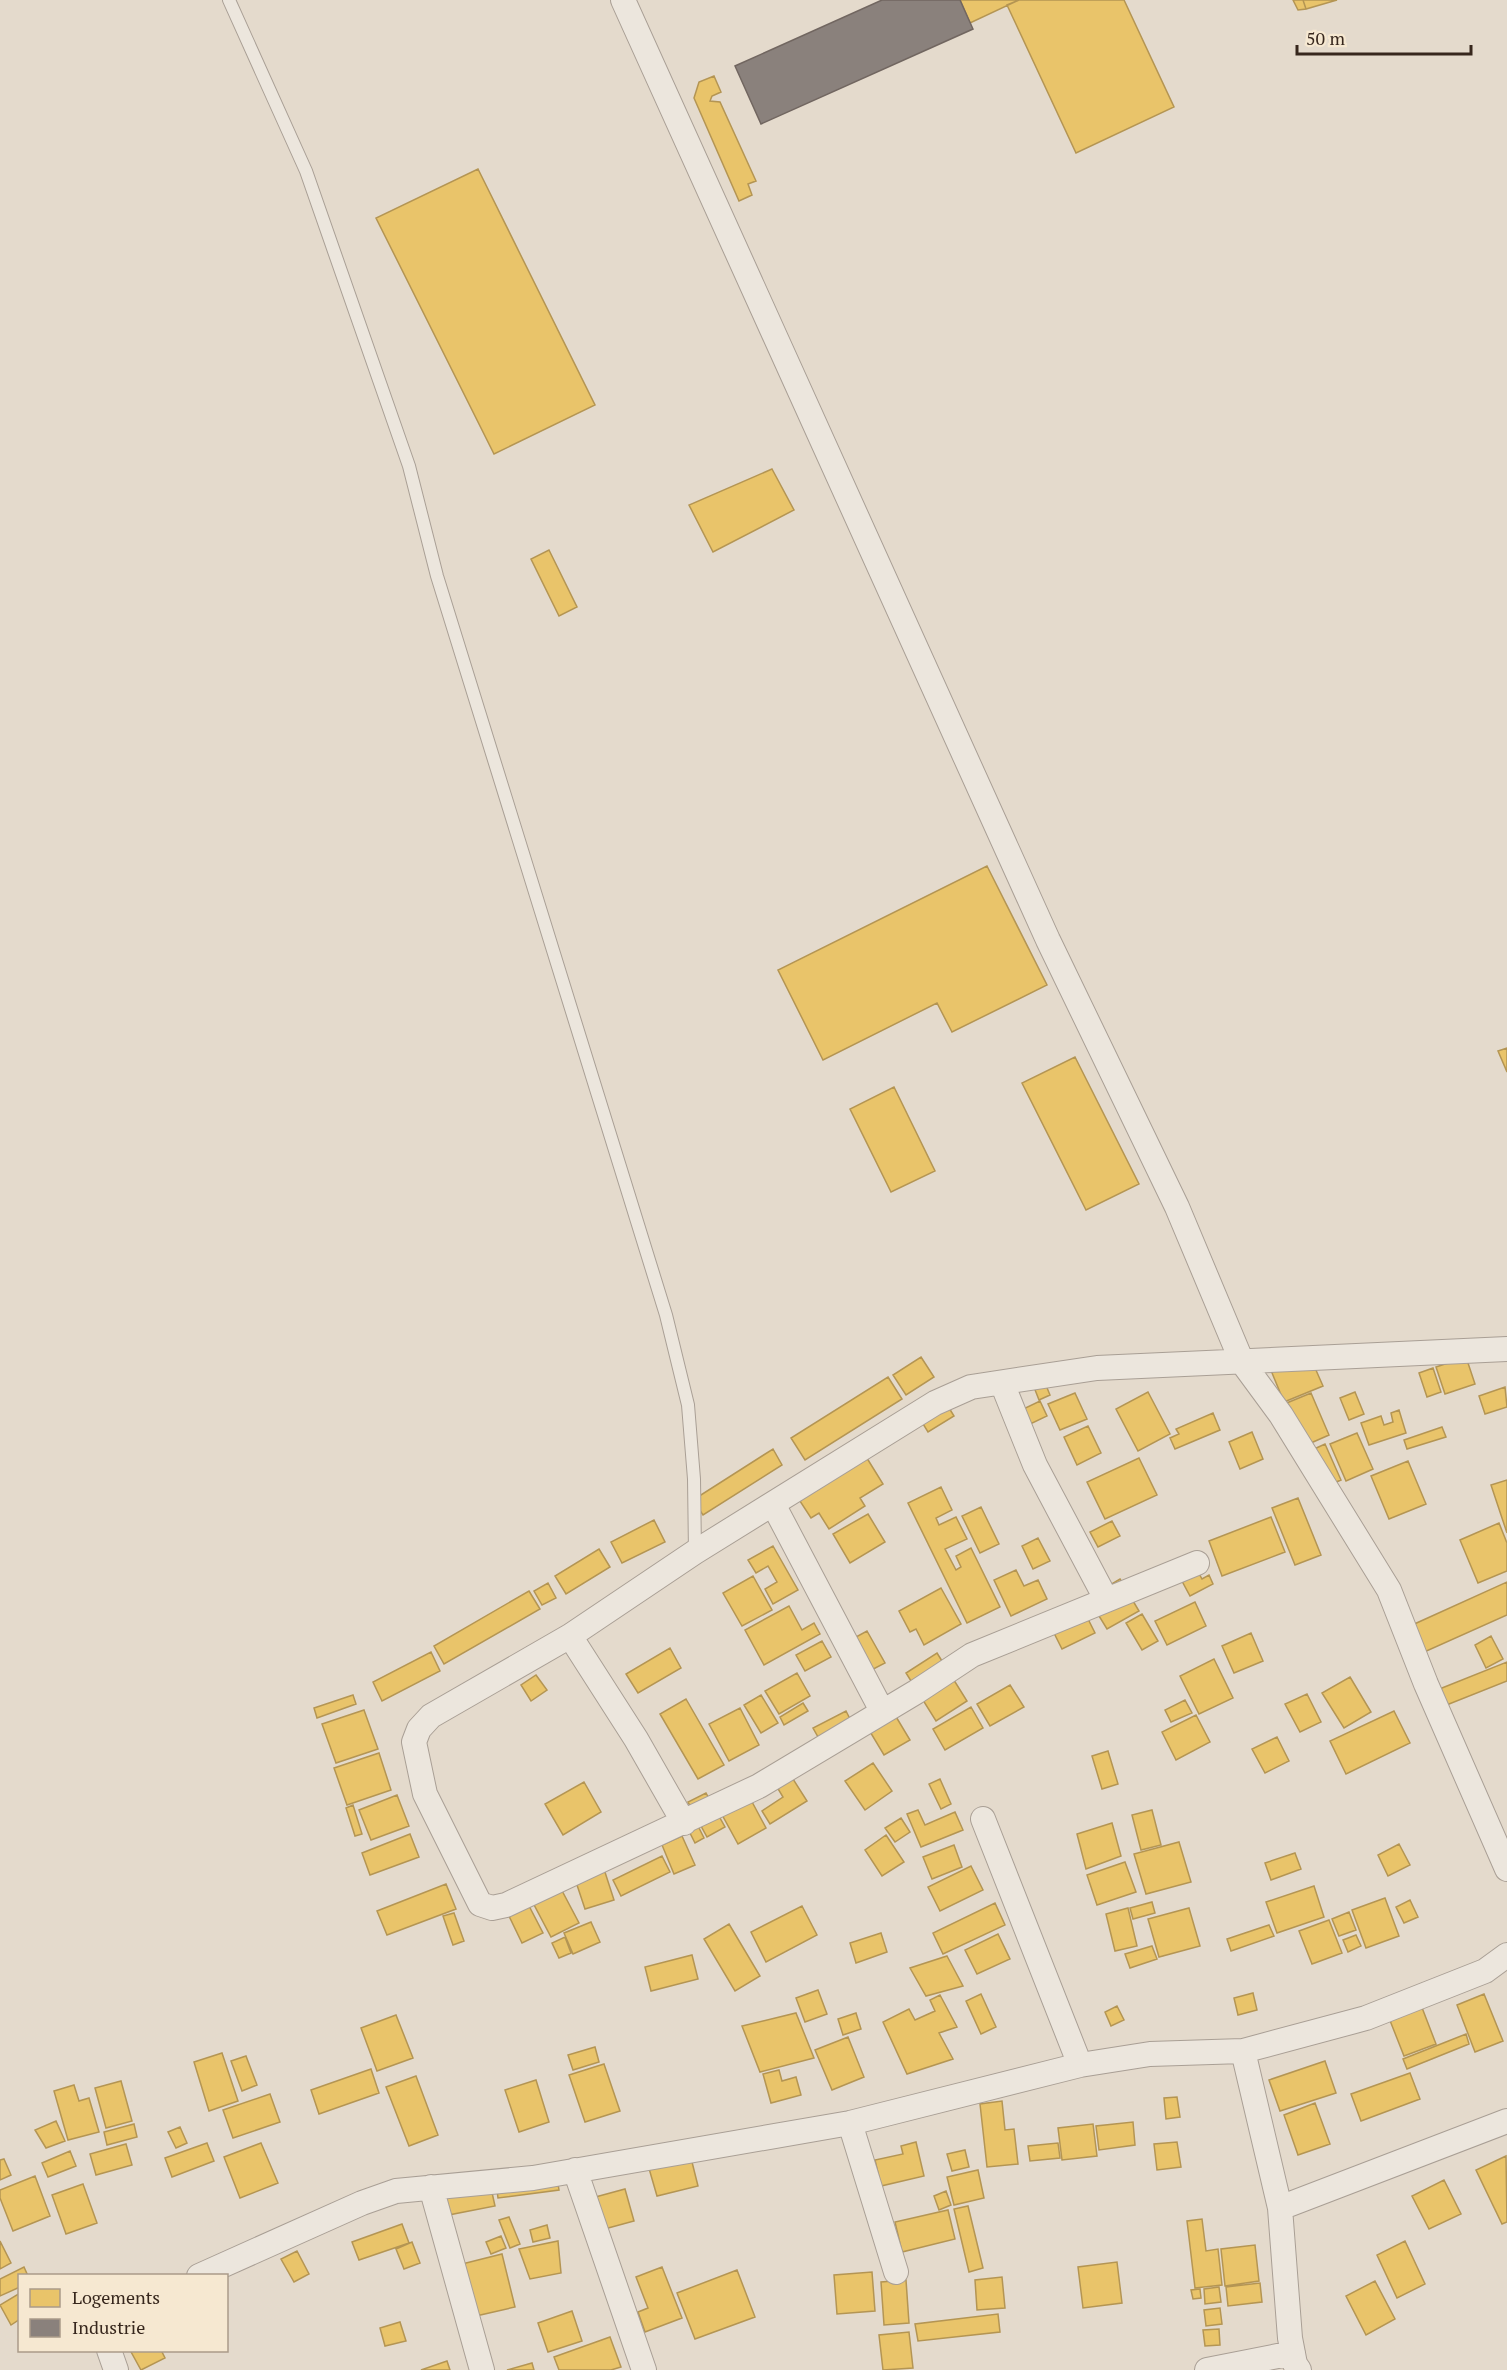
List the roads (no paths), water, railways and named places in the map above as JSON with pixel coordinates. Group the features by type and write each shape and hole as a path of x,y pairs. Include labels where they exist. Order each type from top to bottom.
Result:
{"street":[{"path":"623,0 1048,940 1177,1207 1242,1362 1281,1415 1389,1590 1426,1684 1507,1869"},
{"path":"1197,1563 972,1655 759,1786 506,1905 492,1908 480,1904 425,1794 414,1742 419,1729 431,1716 570,1636 695,1552 935,1403 971,1387 1097,1368 1507,1349"},
{"path":"1002,1383 1035,1465 1106,1599"},
{"path":"773,1504 882,1711"},
{"path":"570,1636 636,1739 684,1823"},
{"path":"983,1819 1080,2065"},
{"path":"203,2274 362,2203 396,2191 533,2178 850,2123 1080,2065 1150,2054 1243,2050 1366,2018 1485,1971 1507,1955"},
{"path":"1207,2370 1296,2361 1280,2208 1243,2050"},
{"path":"1280,2208 1507,2121"},
{"path":"850,2123 896,2272"},
{"path":"575,2170 644,2370"},
{"path":"431,2187 482,2370"},
{"path":"110,2352 116,2370"}],"lane":[{"path":"229,0 306,171 409,466 437,576 666,1315 688,1405 694,1479 695,1552"}]}
